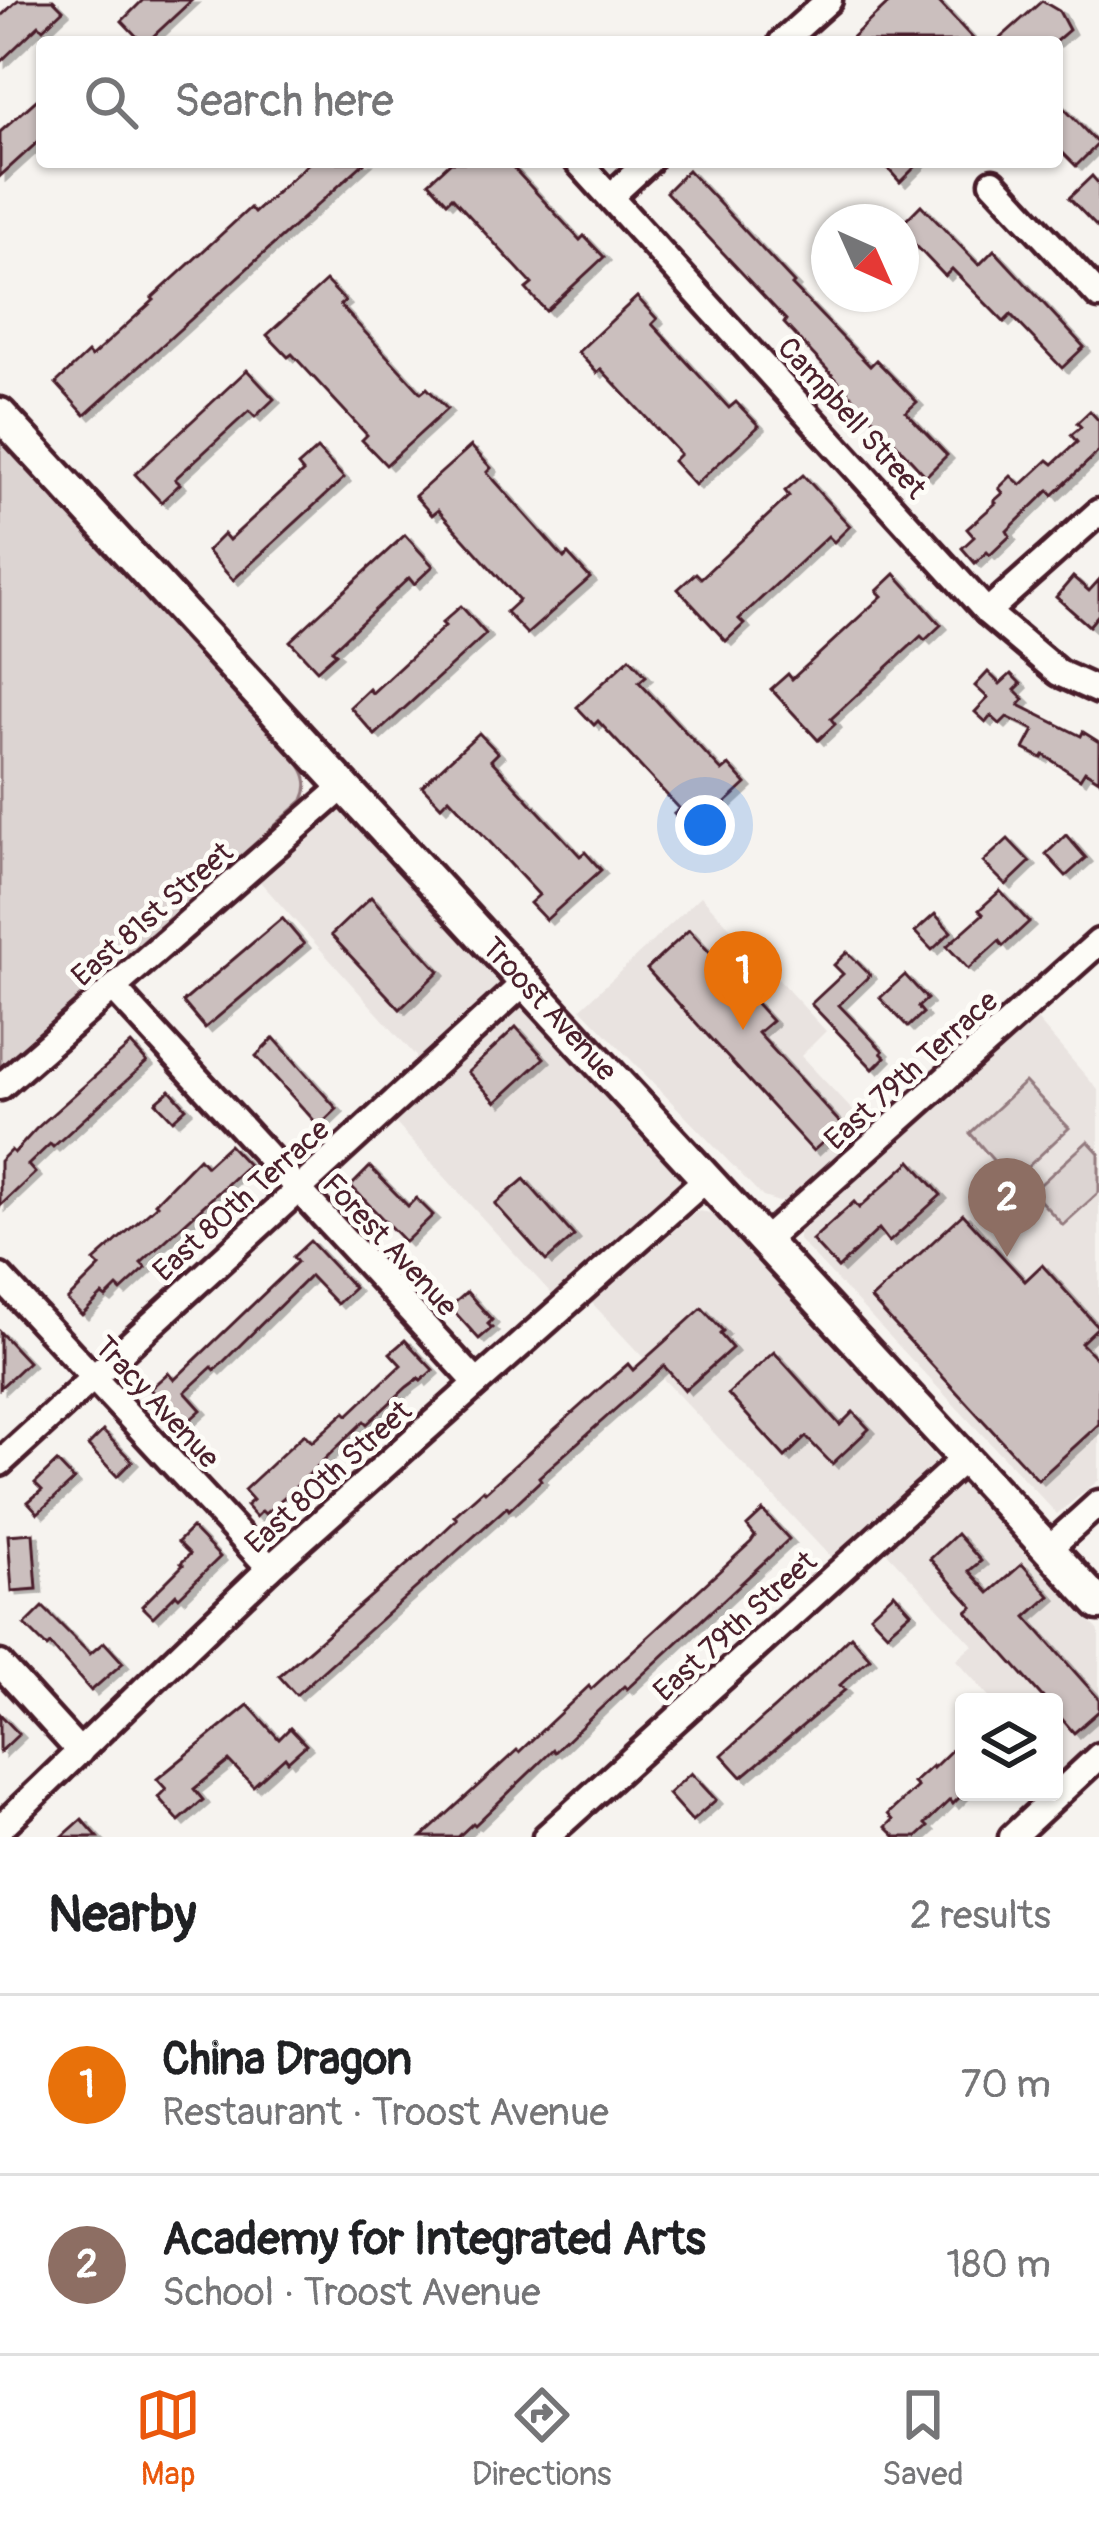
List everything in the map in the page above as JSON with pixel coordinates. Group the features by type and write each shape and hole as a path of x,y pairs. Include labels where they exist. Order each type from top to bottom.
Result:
{"main road":[{"name":"Troost Avenue","path":"0,414 1099,1604"}],"street":[{"path":"789,36 829,0"},
{"name":"Campbell Street","path":"584,168 987,611 1059,673 1099,692"},
{"path":"611,196 641,168"},
{"path":"993,182 1099,296"},
{"path":"987,611 1099,512"},
{"name":"East 81st Street","path":"0,1087 343,787"},
{"name":"East 79th Terrace","path":"763,1242 1099,942"},
{"name":"East 80th Terrace","path":"0,1463 524,983"},
{"name":"Forest Avenue","path":"113,988 477,1383"},
{"name":"East 80th Street","path":"0,1828 271,1568 705,1180"},
{"name":"Tracy Avenue","path":"0,1277 271,1568"},
{"name":"East 79th Street","path":"546,1837 964,1459"},
{"path":"1048,1549 1099,1503"},
{"path":"0,1664 80,1752"},
{"path":"1012,1837 1099,1756"}],"shaded area":[{"path":"0,436 291,754 303,771 307,790 303,800 0,1075"},
{"path":"333,810 344,814 500,983 500,991 421,1062 255,876"},
{"path":"701,896 826,1031 801,1056 872,1131 779,1202 763,1197 581,1008"},
{"path":"522,1007 684,1185 560,1303 389,1116 511,1008"},
{"path":"1031,1013 1099,1091 1099,1480 1057,1514 799,1240 803,1221"},
{"path":"1025,1082 1069,1128 1009,1179 970,1133"},
{"path":"1088,1141 1099,1153 1099,1192 1063,1225 1032,1192"},
{"path":"700,1211 716,1214 937,1459 933,1472 836,1563 592,1303"},
{"path":"955,1484 967,1488 1099,1631 1099,1748 1065,1779 1063,1693 986,1693 956,1660 973,1645 883,1548"}],"building":[{"path":"18,0 53,0 63,10 43,29 39,25 0,62 0,17"},
{"path":"143,0 192,0 153,36 136,36 122,21"},
{"path":"892,0 937,0 970,36 853,36"},
{"path":"1042,1 1059,11 1069,30 1062,36 1003,36"},
{"path":"36,100 36,143 0,176 0,132"},
{"path":"1063,107 1098,144 1076,166 1063,153"},
{"path":"303,168 358,168 85,415 56,383 88,353 91,357 250,208 254,213"},
{"path":"444,168 514,168 580,240 584,236 604,257 546,311 526,289 532,284 452,197 447,202 429,182"},
{"path":"887,168 914,168 900,182"},
{"path":"688,170 794,283 811,305 811,312 818,312 870,366 876,360 917,402 906,412 947,455 926,476 786,320 666,192"},
{"path":"1092,176 1099,184 1099,229 1069,198"},
{"path":"919,207 979,265 994,250 1084,347 1062,368 1011,315 1004,322 952,269 945,276 919,249"},
{"path":"326,281 345,301 340,305 421,393 427,388 447,409 386,465 362,440 367,435 292,354 288,357 267,335"},
{"path":"637,297 657,319 652,324 729,408 736,402 759,426 695,485 673,461 680,454 601,369 597,373 578,352"},
{"path":"247,370 274,399 255,417 249,411 175,479 180,484 161,502 135,474"},
{"path":"1090,411 1099,421 1099,451 1053,495 1049,490 1007,531 1010,536 975,563 962,548 974,537 967,529 996,503 1003,493 999,488 1011,476 1021,485 1077,442 1071,435"},
{"path":"471,446 491,468 487,472 564,558 568,554 590,578 527,634 506,612 519,600 438,510 432,515 415,496"},
{"path":"317,449 344,478 233,580 207,551 224,534 229,540 303,472 298,466"},
{"path":"803,475 850,526 834,542 828,536 739,619 744,624 726,641 678,589 696,573 701,578 789,496 785,491"},
{"path":"405,535 433,566 414,584 409,578 317,670 290,641"},
{"path":"895,574 941,625 925,640 921,636 831,719 835,724 818,740 771,689 788,674 792,679 882,596 877,591"},
{"path":"1073,577 1089,591 1099,580 1099,614 1089,626 1056,597"},
{"path":"461,606 486,634 375,735 350,707 369,689 372,693"},
{"path":"630,658 646,676 639,682 722,771 729,765 746,784 692,834 674,814 680,809 598,721 594,725 577,707"},
{"path":"988,672 1000,684 1011,674 1021,684 1015,690 1024,699 1019,705 1099,742 1099,780 1085,771 1080,779 1044,755 1024,749 1034,730 1007,717 1000,724 991,716 986,722 975,712 988,698 975,686"},
{"path":"479,733 498,753 491,760 580,856 585,852 601,870 546,920 530,903 539,895 449,798 441,806 422,786"},
{"path":"1066,835 1086,858 1066,876 1046,854"},
{"path":"1008,839 1030,862 1006,885 983,862"},
{"path":"1000,891 1029,922 968,969 947,946 983,914 979,910"},
{"path":"371,897 439,971 400,1009 331,935"},
{"path":"935,914 951,932 932,950 915,932"},
{"path":"282,918 304,944 205,1028 183,1002"},
{"path":"689,930 772,1021 758,1033 842,1125 813,1151 647,969"},
{"path":"847,952 870,975 839,1005 883,1051 885,1057 873,1069 811,1004 843,974 834,965"},
{"path":"905,975 927,999 918,1007 923,1013 908,1027 880,998"},
{"path":"516,1027 544,1058 496,1102 468,1072"},
{"path":"274,1038 337,1109 319,1126 256,1056"},
{"path":"131,1044 147,1062 28,1165 35,1173 0,1206 0,1161"},
{"path":"170,1090 186,1108 173,1120 156,1102"},
{"path":"229,1145 248,1165 141,1263 146,1268 121,1291 117,1287 106,1298 102,1295 82,1315 67,1300 100,1267 94,1261 157,1205 199,1158 206,1166"},
{"path":"911,1161 941,1195 889,1242 879,1229 838,1268 812,1240 854,1202 859,1208"},
{"path":"370,1167 408,1206 416,1198 433,1215 405,1242 351,1186"},
{"path":"524,1179 574,1236 546,1261 495,1204"},
{"path":"963,1214 1025,1281 1042,1265 1098,1327 1081,1343 1099,1361 1099,1424 1038,1480 871,1299"},
{"path":"310,1241 354,1288 337,1304 310,1276 215,1370 212,1367 185,1392 201,1410 183,1426 150,1389 168,1373 174,1380 297,1262 293,1257"},
{"path":"467,1292 492,1320 488,1324 492,1328 479,1339 450,1307"},
{"path":"702,1308 732,1348 685,1390 664,1366 539,1477 509,1510 507,1507 296,1695 279,1676 422,1552 483,1490 628,1364 633,1370"},
{"path":"0,1332 28,1362 0,1388"},
{"path":"405,1340 433,1370 367,1424 364,1421 298,1485 256,1517 246,1506 253,1500 244,1490 304,1434 312,1442 345,1412 348,1415 401,1365 390,1353"},
{"path":"774,1352 840,1425 853,1412 869,1429 832,1464 806,1437 785,1457 728,1394"},
{"path":"103,1431 132,1461 117,1476 88,1446"},
{"path":"57,1462 74,1480 38,1513 28,1502 42,1490 35,1483"},
{"path":"763,1511 789,1539 475,1825 458,1837 422,1837 751,1542 755,1536 747,1526"},
{"path":"192,1528 220,1557 153,1617 142,1606 183,1565 190,1554 178,1542"},
{"path":"33,1533 37,1589 12,1591 8,1535"},
{"path":"957,1534 981,1561 969,1571 989,1593 1022,1564 1050,1596 1026,1617 1099,1699 1099,1711 1074,1733 1063,1720 1063,1693 1039,1693 967,1612 973,1607 930,1559"},
{"path":"894,1593 911,1612 887,1633 870,1615"},
{"path":"43,1607 90,1654 104,1642 123,1663 91,1691 50,1644 47,1647 25,1625"},
{"path":"851,1636 870,1658 840,1685 845,1690 742,1777 722,1755"},
{"path":"248,1705 279,1739 290,1728 306,1745 253,1786 229,1761 194,1789 203,1800 179,1821 158,1797 166,1789 157,1779"},
{"path":"0,1714 19,1734 0,1752"},
{"path":"955,1747 956,1801 953,1804 950,1800 917,1837 896,1837 886,1827 893,1820 888,1814 917,1787 913,1783"},
{"path":"691,1773 716,1800 692,1821 668,1794"},
{"path":"82,1819 98,1837 62,1837"}],"place":[{"name":"China Dragon","path":"743,1030"},
{"name":"Academy for Integrated Arts","path":"1007,1257"}]}
